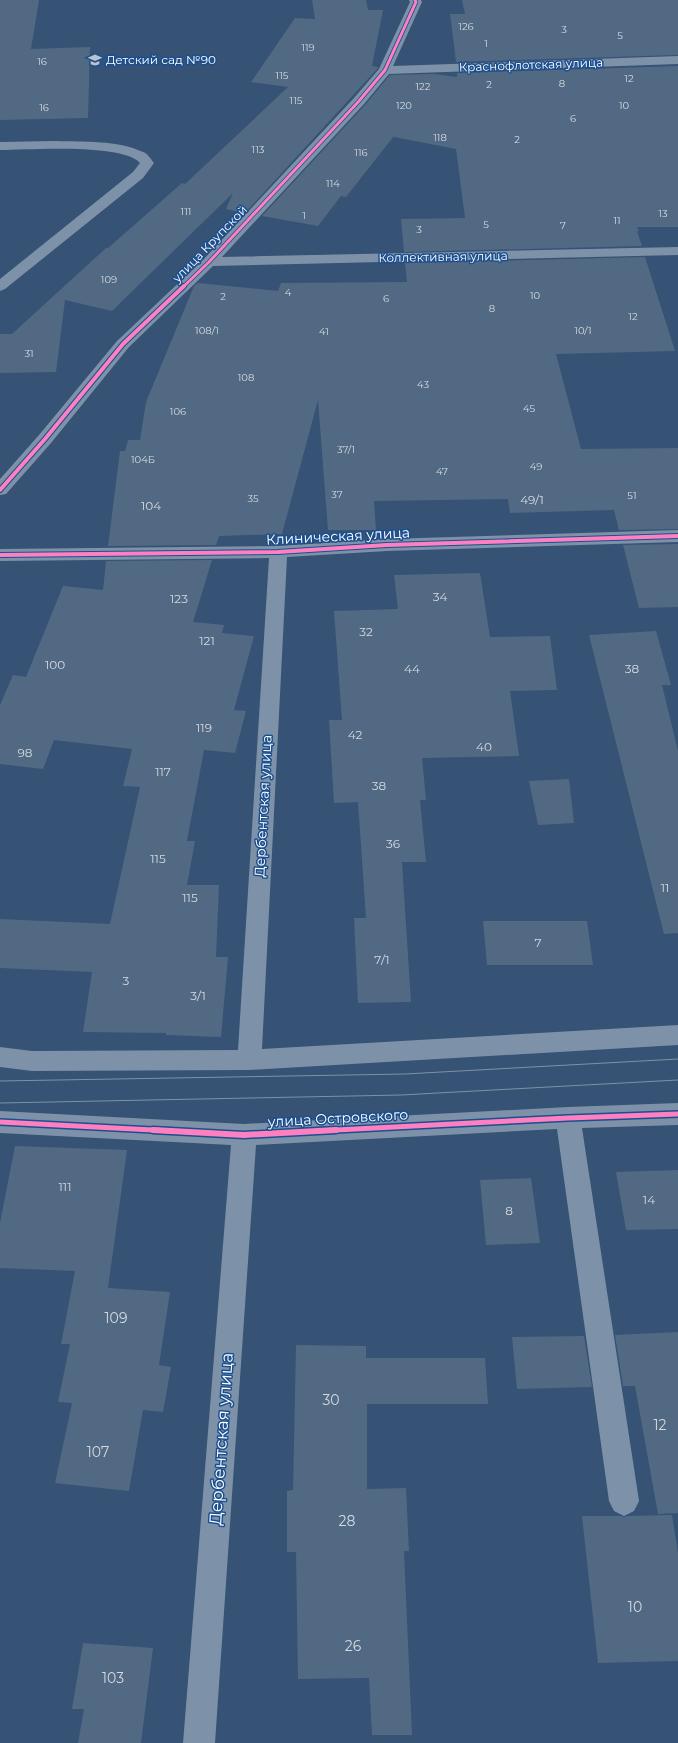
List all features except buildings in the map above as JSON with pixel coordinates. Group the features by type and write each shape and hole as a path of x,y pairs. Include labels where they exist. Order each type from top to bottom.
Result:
{"street":[{"name":"улица Крупской","path":"0,490 46,439 123,344 209,262 359,101 385,70 416,2 415,0"},
{"name":"Краснофлотская улица","path":"385,70 678,60"},
{"path":"0,146 95,146 121,150 140,156 147,163 138,175 0,286"},
{"name":"Коллективная улица","path":"209,262 678,251"},
{"name":"Клиническая улица","path":"0,555 278,552 387,545 678,536"},
{"name":"Дербентская улица","path":"249,1060 278,552"},
{"path":"0,1057 32,1061 249,1060 678,1036"},
{"name":"улица Островского","path":"0,1122 244,1135 568,1118 678,1114"},
{"path":"568,1118 624,1501"},
{"name":"Дербентская улица","path":"199,1743 244,1135"}],"tram line":[{"path":"0,1081 405,1074 678,1059"},
{"path":"0,1103 401,1095 678,1080"}],"cycle path":[{"path":"0,490 45,439 123,344 209,262 359,101 385,70 416,2 415,0"},
{"path":"0,555 278,552 387,545 678,536"},
{"path":"0,1122 244,1135 568,1118 678,1114"}],"place":[{"name":"Детский сад №90","path":"95,60"}]}
